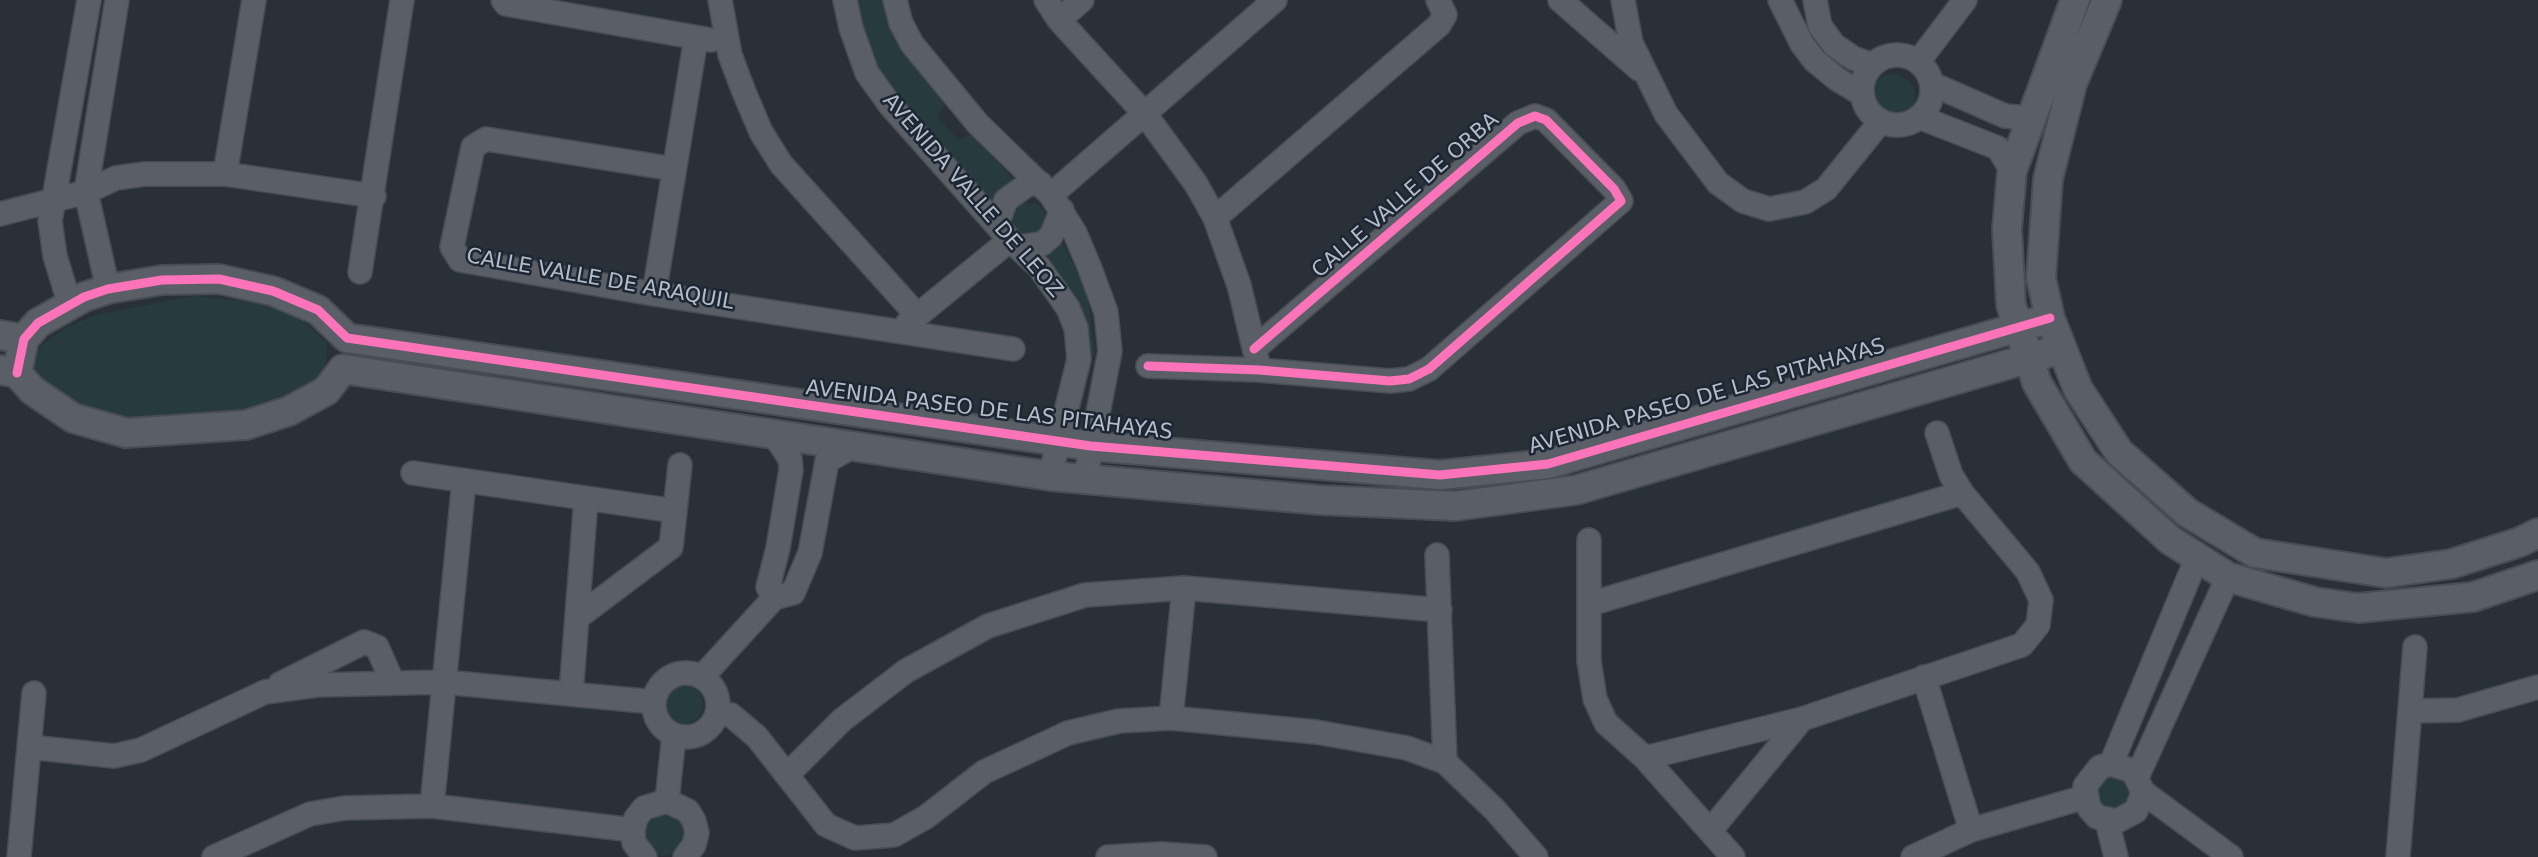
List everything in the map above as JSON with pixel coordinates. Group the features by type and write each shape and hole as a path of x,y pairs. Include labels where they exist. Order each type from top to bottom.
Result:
{"street":[{"path":"70,305 55,256 50,221 89,0"},
{"path":"108,289 86,192 117,0"},
{"path":"225,174 254,0"},
{"path":"360,272 402,0"},
{"path":"503,0 506,4 728,42"},
{"path":"720,0 728,42 744,92 761,132 781,164 909,322 1008,237"},
{"name":"AVENIDA VALLE DE LEOZ","path":"845,0 851,28 867,73 890,104 1008,237 1039,267 1068,308 1076,328 1079,359 1050,476"},
{"name":"AVENIDA VALLE DE LEOZ","path":"895,0 901,23 929,68 978,124 1051,196 1079,244 1105,312 1110,337 1108,365 1085,480"},
{"path":"1046,0 1059,20 1146,114 1196,184 1215,218 1239,285 1257,359 1148,366"},
{"path":"1059,20 1082,0"},
{"path":"1008,237 1042,244 1051,236 1051,196 1275,0"},
{"path":"1215,218 1439,25 1445,15 1438,0"},
{"path":"1560,0 1645,76"},
{"path":"1623,0 1631,43 1645,76 1667,114 1718,183 1743,201 1769,209 1805,202 1826,189 1881,121"},
{"path":"1780,0 1802,44 1815,61 1862,94"},
{"path":"1815,0 1820,26 1834,45 1853,58 1872,65"},
{"path":"1917,62 1965,0"},
{"path":"2075,0 2029,118 2012,171 2007,229 2011,305 2037,383 2083,461 2170,540 2228,577 2315,602 2358,608 2473,597 2538,575"},
{"path":"2107,0 2072,84 2048,179 2041,278 2050,318 2078,389 2119,452 2188,513 2255,553 2386,573 2451,564 2519,542 2538,533"},
{"path":"654,294 696,38"},
{"path":"1891,56 1905,56 1917,62 1927,72 1932,84 1927,108 1919,117 1900,125 1881,121 1870,113 1862,94 1864,80 1872,65 1891,56"},
{"path":"1932,84 2005,116 2029,118"},
{"name":"CALLE VALLE DE ORBA","path":"1535,116 1546,120 1614,189 1621,201 1429,369 1409,379 1390,381 1257,359 1518,122 1535,116"},
{"path":"1919,117 1998,148 2012,171"},
{"name":"CALLE VALLE DE ARAQUIL","path":"674,169 486,139 473,147 452,247 460,260 654,294 909,322 1013,349"},
{"path":"0,214 86,192 116,178 136,176 225,174 374,195"},
{"path":"1008,237 1006,200 1027,186 1051,196"},
{"path":"219,279 273,290 318,310 347,338 343,369 326,391 289,411 246,425 126,433 73,418 8,371 12,337 70,305 108,289 162,280 219,279"},
{"name":"AVENIDA PASEO DE LAS PITAHAYAS","path":"347,338 1091,446 1440,475 1548,464 2050,318"},
{"path":"343,369 1050,476 1320,500 1456,506 1576,490 1718,451 2061,349"},
{"path":"1079,359 1108,365"},
{"path":"1706,419 1718,451"},
{"path":"774,433 790,459 791,470 778,548 768,587 774,598"},
{"path":"1645,758 1802,719 2022,645 2038,625 2041,600 2028,572 1962,493 1951,475 1937,433"},
{"path":"702,677 774,598 793,593 810,553 827,461 852,447"},
{"path":"578,617 671,547 680,464"},
{"path":"414,473 675,511"},
{"path":"432,806 464,481"},
{"path":"1590,604 1962,493"},
{"path":"572,694 586,499"},
{"path":"1589,540 1589,661 1595,699 1606,723 1645,758 1733,857"},
{"path":"778,548 810,553"},
{"path":"1437,555 1445,762"},
{"path":"2111,764 2145,689 2197,558"},
{"path":"2409,570 2412,604"},
{"path":"2107,821 2128,818 2136,811 2140,784 2173,700 2228,577"},
{"path":"788,774 842,720 906,671 988,626 1085,595 1184,588 1440,610"},
{"path":"1171,718 1184,588"},
{"path":"29,747 114,756 141,750 364,642 377,647 393,683"},
{"path":"2398,857 2415,647"},
{"path":"680,673 702,677 712,686 718,698 718,712 712,724 701,733 688,737 674,735 663,728 656,718 654,702 661,684 680,673"},
{"path":"1924,677 1971,830"},
{"path":"265,692 317,685 444,682 654,702"},
{"path":"2410,710 2458,710 2538,687"},
{"path":"2145,689 2173,700"},
{"path":"19,857 34,693"},
{"path":"718,712 731,716 757,737 826,825 855,838 894,835 926,817 984,772 1068,733 1119,721 1171,718 1316,732 1407,748 1445,762 1495,810 1536,857"},
{"path":"1710,831 1802,719"},
{"path":"667,801 674,735"},
{"path":"2116,857 2107,821 2089,808 2085,797 2091,775 2111,764 2123,765 2140,784 2231,857"},
{"path":"1913,857 1971,830 2085,797"},
{"path":"645,857 634,843 636,818 644,808 667,801 678,804 694,821 694,845 686,857"},
{"path":"228,854 310,814 345,808 432,806 633,830"},
{"path":"1108,857 1205,857"}],"green space":[{"path":"854,0 884,0 890,25 899,45 946,103 937,117 959,140 973,133 1018,185 992,204 952,160 879,73 865,47"},
{"path":"1892,74 1908,81 1915,97 1908,113 1892,120 1876,113 1869,97 1876,81"},
{"path":"1029,203 1041,208 1046,220 1041,232 1029,237 1017,232 1012,220 1017,208"},
{"path":"1061,241 1087,291 1095,356 1087,357 1038,260"},
{"path":"194,296 270,304 301,319 327,343 325,371 303,390 238,412 132,419 100,413 62,400 33,373 30,362 43,344 67,327 99,314"},
{"path":"683,684 691,685 697,690 702,696 702,712 697,718 691,723 683,724 675,723 669,718 664,712 663,704 664,696 669,690 675,685"},
{"path":"2112,774 2125,777 2134,798 2117,813 2099,805 2096,786"},
{"path":"664,812 679,819 686,834 679,849 664,856 649,849 642,834 649,819"}],"cycle path":[{"path":"1148,366 1259,370 1390,381 1409,379 1429,369 1621,201 1614,189 1546,120 1535,116 1518,123 1254,349"},
{"path":"17,373 24,339 38,323 84,297 108,289 162,280 219,279 273,291 318,310 347,338 1091,446 1440,475 1548,464 2050,318"}]}
